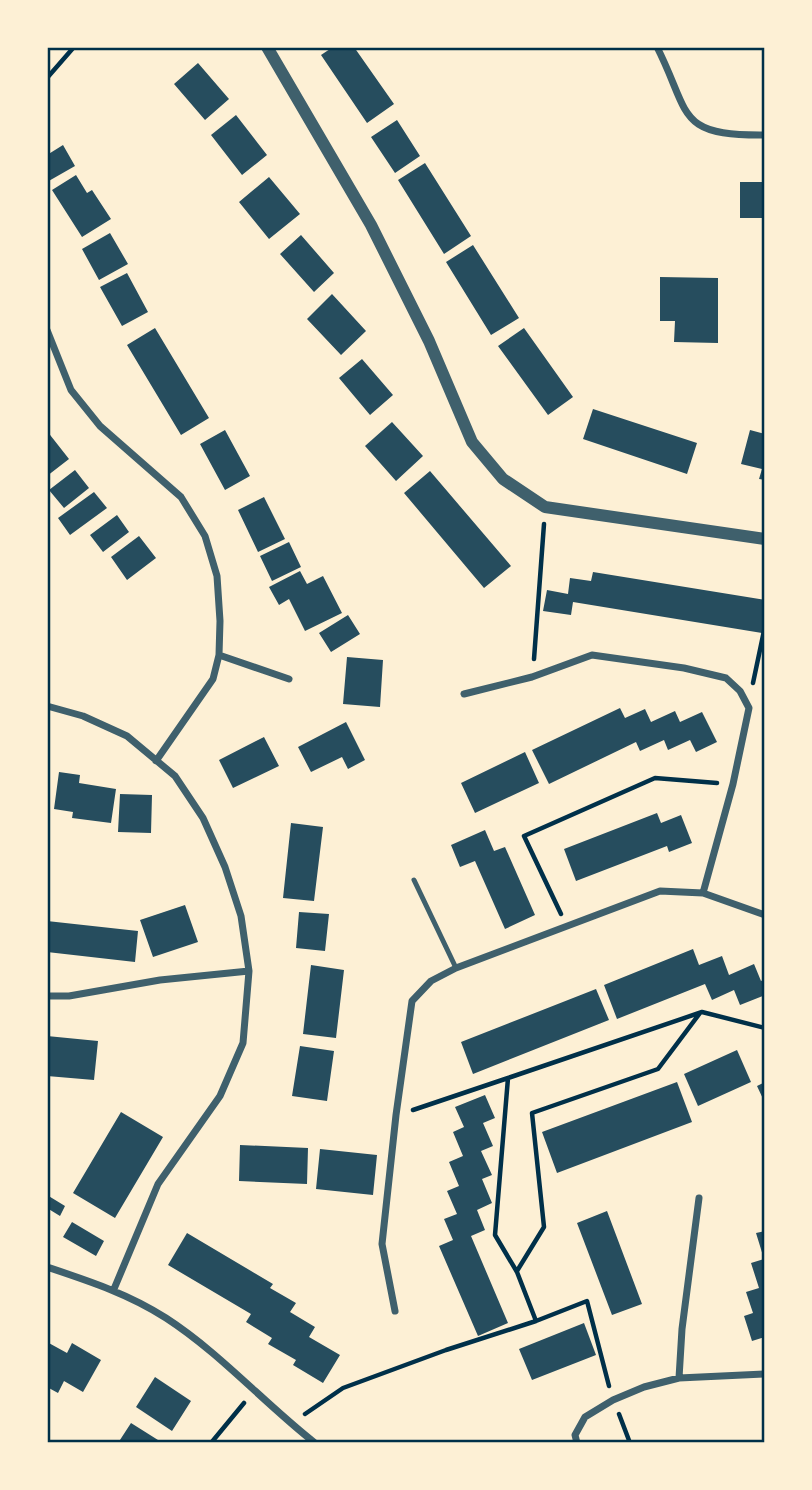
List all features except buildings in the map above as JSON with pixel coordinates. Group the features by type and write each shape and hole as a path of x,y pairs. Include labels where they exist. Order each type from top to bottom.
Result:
{"street":[{"path":"267,47 371,225 429,341 472,442 503,479 545,506 765,539"},
{"path":"657,47 682,108 695,122 711,132 765,135"},
{"path":"47,330 71,390 100,426 181,497 205,536 217,576 219,655 213,678 156,761"},
{"path":"219,655 289,679"},
{"path":"464,695 533,677 592,655 684,668 726,678 740,691 749,708 733,784 703,893"},
{"path":"47,706 83,716 127,736 175,776 203,818 225,867 241,916 249,971 243,1042 220,1096 158,1184 114,1289"},
{"path":"395,1311 382,1244 412,1001 431,981 456,968 660,891 703,893 765,915"},
{"path":"47,996 69,996 160,980 249,971"},
{"path":"679,1378 682,1329 699,1198"},
{"path":"47,1267 114,1289 167,1319 216,1356 315,1443"},
{"path":"577,1443 575,1435 585,1417 613,1400 644,1387 679,1378 765,1374"}],"lane":[{"path":"414,880 456,968"}],"path":[{"path":"47,78 75,47"},
{"path":"533,677 545,506"},
{"path":"749,708 765,626"},
{"path":"568,927 524,836 655,778 733,784"},
{"path":"396,1115 702,1012 765,1028"},
{"path":"517,1272 544,1227 533,1113 658,1069 702,1012"},
{"path":"508,1078 495,1235 517,1272 536,1321"},
{"path":"291,1424 342,1388 587,1301 613,1400 630,1443"},
{"path":"211,1443 254,1391"}]}
